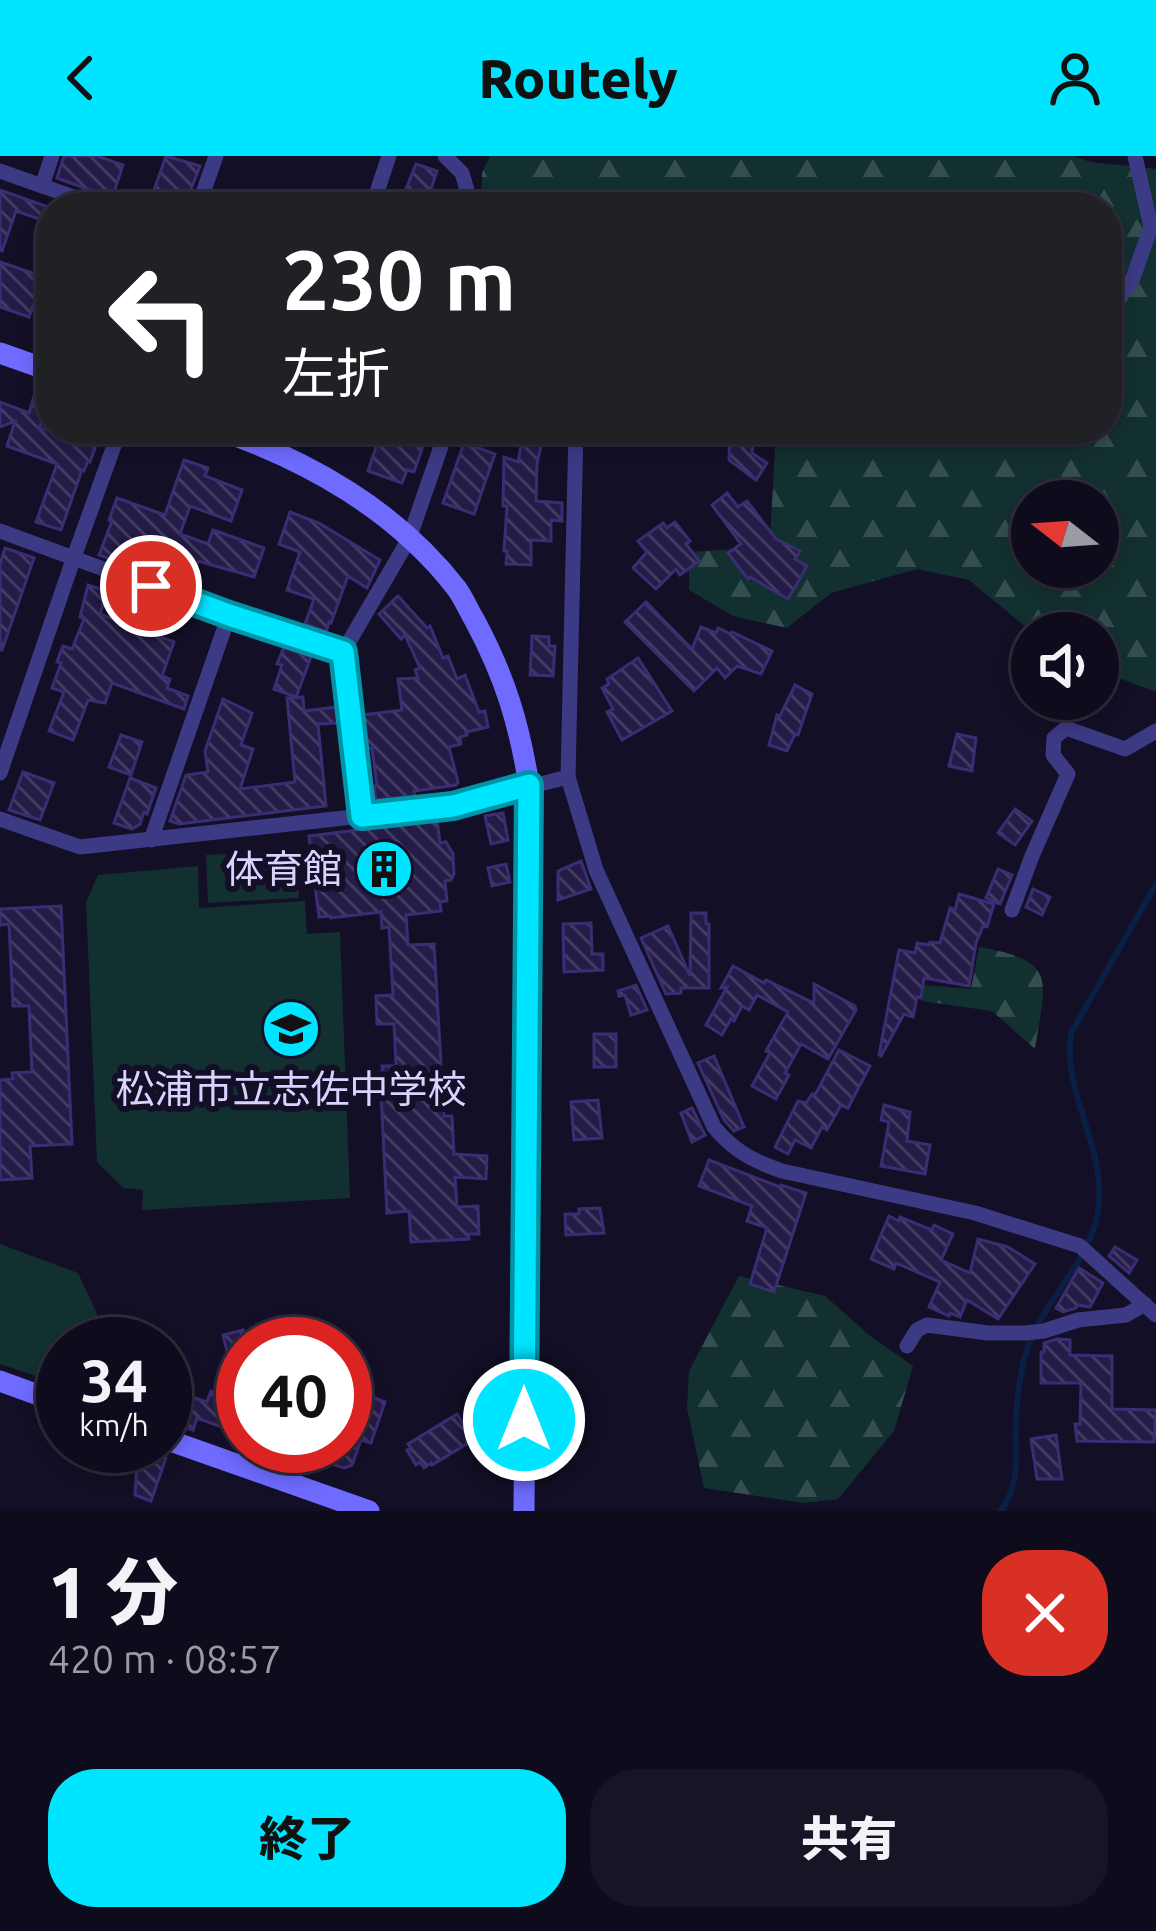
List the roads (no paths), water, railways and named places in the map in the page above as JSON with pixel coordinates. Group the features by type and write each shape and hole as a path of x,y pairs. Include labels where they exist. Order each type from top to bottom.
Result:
{"street":[{"path":"42,186 52,156"},
{"path":"203,192 216,156"},
{"path":"377,192 389,156"},
{"path":"1122,294 1133,278 1150,227 1135,156"},
{"path":"442,157 462,173 468,192"},
{"path":"0,170 59,192"},
{"path":"0,353 36,366"},
{"path":"0,773 115,444"},
{"path":"259,444 304,464 357,497 409,539 458,591 494,658 519,726 529,785 524,1511"},
{"path":"362,816 343,652 409,539 442,444"},
{"path":"576,444 568,777 596,870 714,1127 751,1160 782,1171 975,1213 1080,1246 1150,1309"},
{"path":"0,531 343,652"},
{"path":"151,840 229,615"},
{"path":"1012,910 1068,774 1053,755 1054,738 1066,728 1125,749 1156,731"},
{"path":"0,819 80,847 453,806 568,777"},
{"path":"907,1346 927,1324 988,1334 1025,1333 1150,1309"},
{"path":"0,1382 36,1394"},
{"path":"192,1449 368,1511"}],"waterway":[{"path":"1001,1511 1015,1475 1017,1400 1027,1350 1044,1313 1079,1261 1099,1203 1095,1160 1072,1076 1071,1033 1156,884"}],"place":[{"name":"体育館","path":"384,869"},
{"name":"松浦市立志佐中学校","path":"291,1029"}]}
